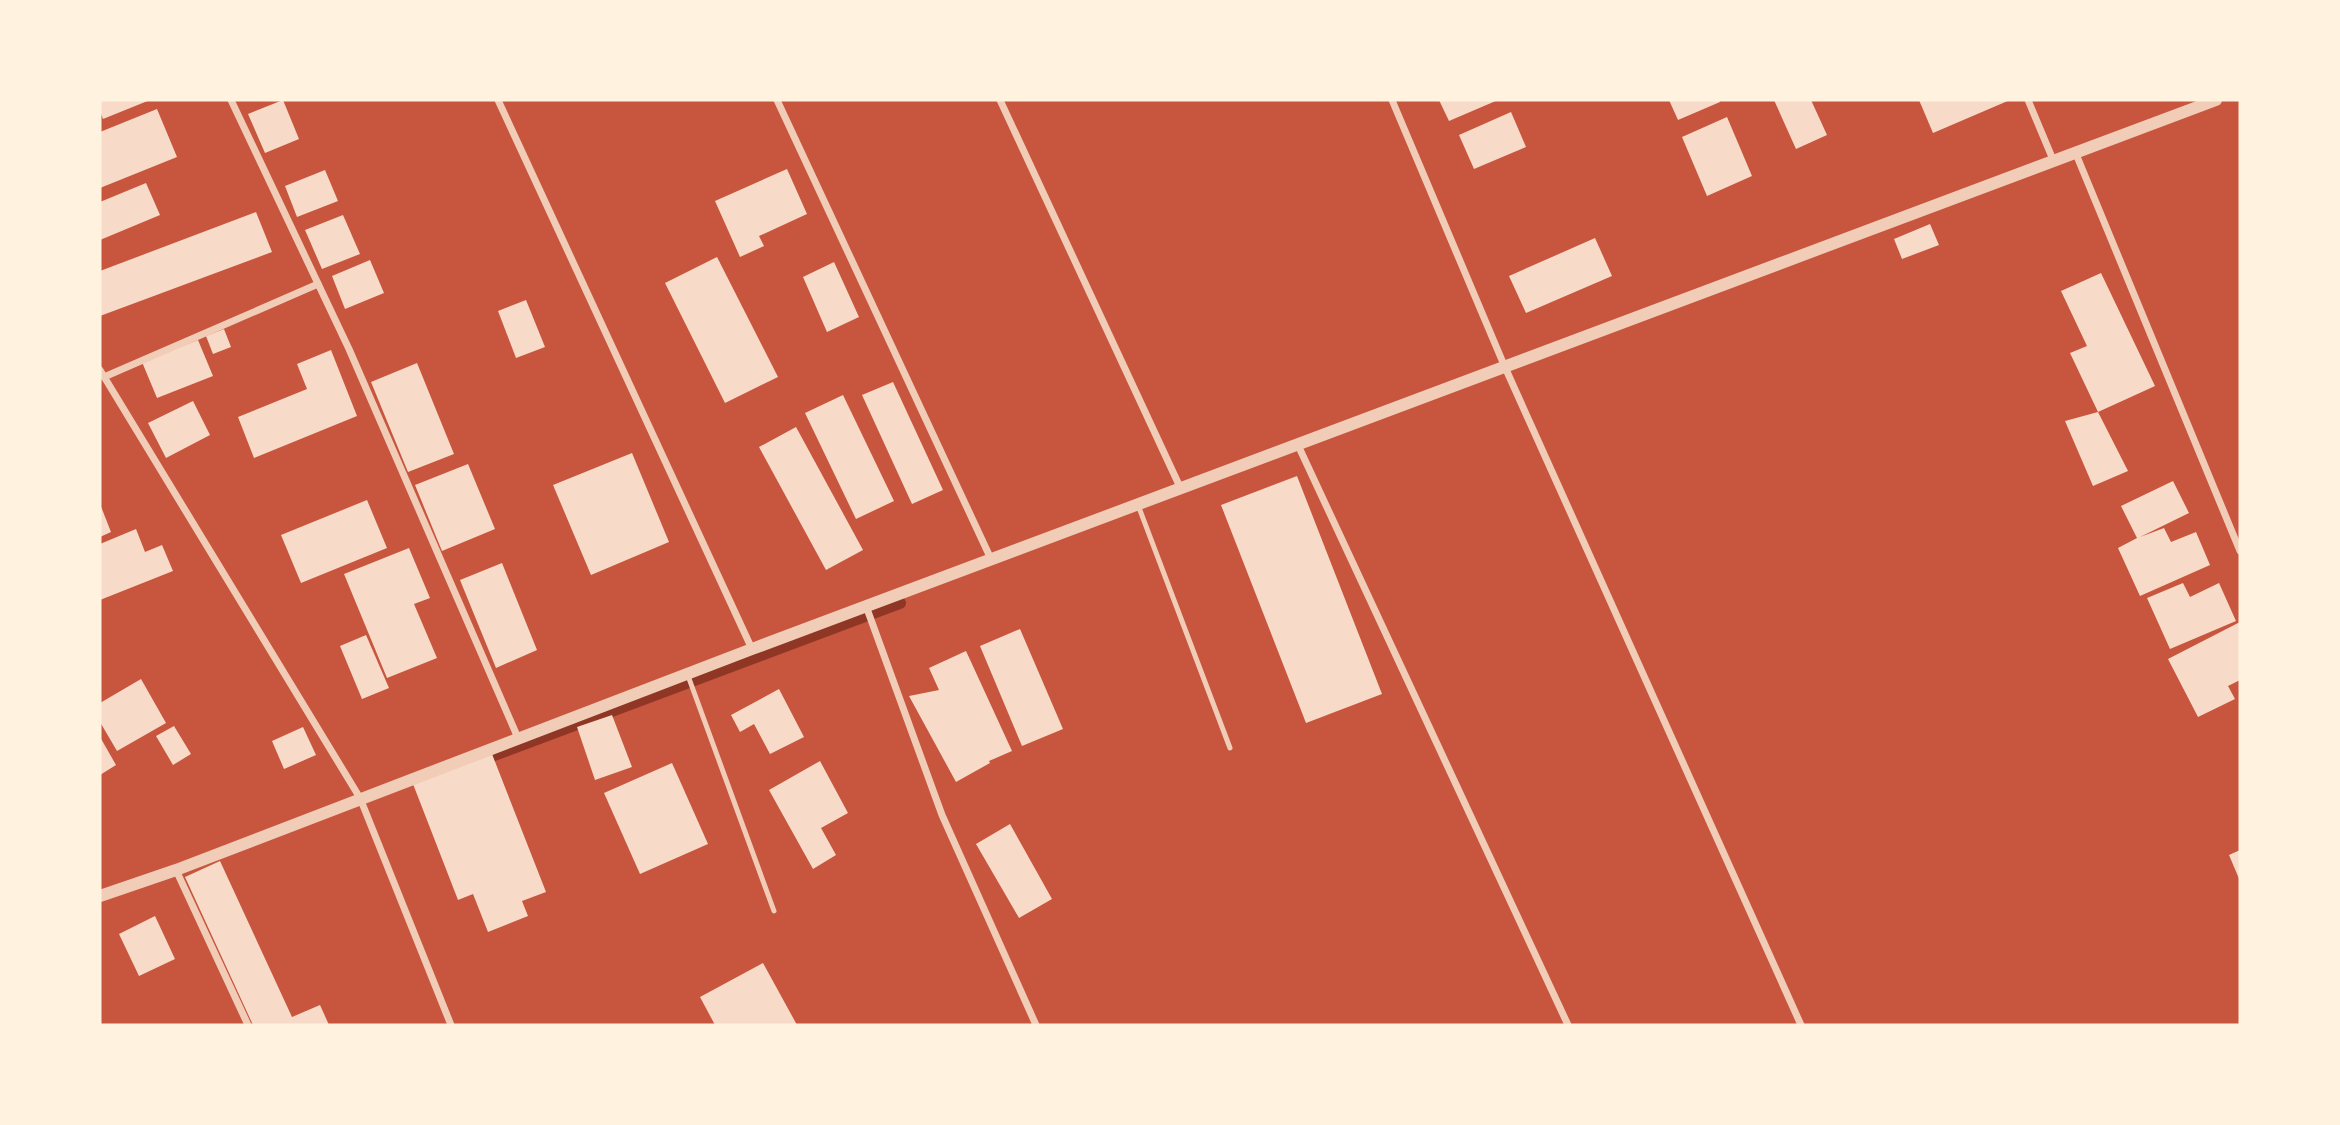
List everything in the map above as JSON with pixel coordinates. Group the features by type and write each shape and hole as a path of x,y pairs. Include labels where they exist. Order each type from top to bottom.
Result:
{"street":[{"path":"231,100 318,284 519,738"},
{"path":"498,100 752,649"},
{"path":"777,100 991,559"},
{"path":"1000,100 1180,487"},
{"path":"1392,100 1504,365 1801,1025"},
{"path":"2028,100 2054,162"},
{"path":"100,896 176,870 1137,503 2216,100"},
{"path":"2076,153 2240,551"},
{"path":"318,284 102,373 360,798 451,1025"},
{"path":"1297,443 1568,1025"},
{"path":"866,606 942,815 1036,1025"},
{"path":"176,870 248,1025"}],"lane":[{"path":"1137,503 1230,748"},
{"path":"687,673 774,912"}],"building":[{"path":"100,100 150,100 103,119"},
{"path":"283,100 299,139 265,153 248,114"},
{"path":"1439,100 1498,100 1449,121"},
{"path":"1669,100 1719,100 1720,102 1678,120"},
{"path":"1774,100 1811,100 1827,135 1796,149"},
{"path":"1919,100 2010,100 1933,133"},
{"path":"157,109 177,157 100,188 100,132"},
{"path":"1511,112 1526,147 1474,169 1459,135"},
{"path":"1727,117 1752,176 1707,196 1682,137"},
{"path":"787,169 807,214 759,236 764,246 740,257 715,201"},
{"path":"325,170 338,201 297,217 285,186"},
{"path":"146,183 160,215 100,240 100,202"},
{"path":"256,212 272,252 100,316 100,271"},
{"path":"343,215 360,254 322,269 305,230"},
{"path":"1930,224 1939,245 1902,259 1894,239"},
{"path":"1595,238 1612,276 1526,313 1509,276"},
{"path":"717,257 778,377 725,403 665,283"},
{"path":"370,260 384,293 345,309 332,276"},
{"path":"834,262 859,317 827,332 803,277"},
{"path":"2101,273 2155,386 2098,412 2070,353 2087,346 2061,291"},
{"path":"526,300 545,347 516,358 498,311"},
{"path":"224,329 231,347 213,354 206,336"},
{"path":"198,340 213,376 157,398 142,362"},
{"path":"331,350 357,416 254,458 238,417 307,389 297,364"},
{"path":"417,363 454,454 408,472 371,382"},
{"path":"893,382 943,490 912,504 862,395"},
{"path":"843,395 894,501 856,519 805,413"},
{"path":"193,401 210,435 166,458 148,423"},
{"path":"2098,412 2128,471 2093,486 2065,421"},
{"path":"796,427 863,550 826,570 759,447"},
{"path":"632,453 669,542 591,575 553,485"},
{"path":"468,464 495,529 442,551 415,485"},
{"path":"1297,476 1382,694 1306,723 1221,505"},
{"path":"2173,481 2189,513 2140,537 2164,528 2171,542 2196,532 2210,565 2140,596 2118,548 2137,538 2121,506"},
{"path":"367,500 387,548 301,583 281,535"},
{"path":"100,504 111,532 100,537"},
{"path":"136,529 145,552 162,545 173,571 100,600 100,544"},
{"path":"409,548 430,598 414,604 437,658 387,678 344,574"},
{"path":"502,563 537,650 496,668 460,580"},
{"path":"2183,583 2190,597 2219,583 2236,621 2170,649 2147,598"},
{"path":"2240,622 2240,680 2228,686 2235,699 2198,717 2168,659"},
{"path":"1020,629 1063,729 1022,746 980,646"},
{"path":"366,635 389,688 362,699 340,646"},
{"path":"966,651 1012,751 989,761 990,763 956,782 909,696 939,690 929,668"},
{"path":"141,679 166,723 117,751 100,722 100,703"},
{"path":"779,689 804,737 770,754 754,724 740,732 731,715"},
{"path":"612,715 632,767 595,780 577,727"},
{"path":"174,726 191,754 173,765 156,736"},
{"path":"303,727 316,755 284,769 272,741"},
{"path":"100,737 116,765 100,775"},
{"path":"492,754 546,892 522,901 528,916 488,932 473,894 458,900 413,784"},
{"path":"820,761 848,813 821,828 836,855 813,869 769,790"},
{"path":"672,763 708,844 640,874 604,793"},
{"path":"1010,824 1052,899 1019,918 976,844"},
{"path":"2240,850 2240,881 2229,855"},
{"path":"220,861 292,1017 320,1005 329,1025 253,1025 185,877"},
{"path":"155,916 175,959 139,976 119,934"},
{"path":"763,963 797,1025 715,1025 700,997"}],"waterway":[{"path":"478,761 900,603"}]}
